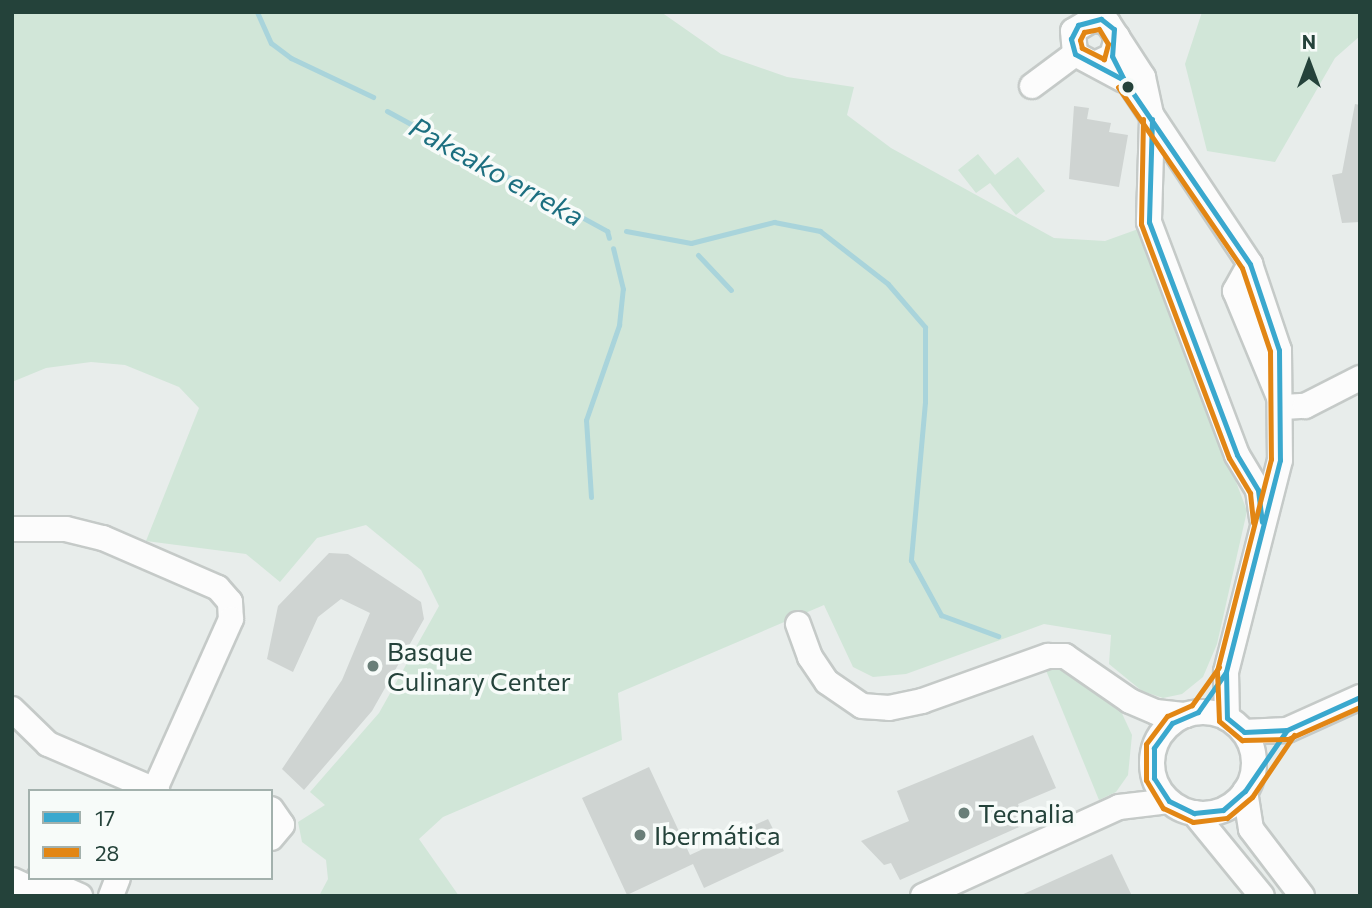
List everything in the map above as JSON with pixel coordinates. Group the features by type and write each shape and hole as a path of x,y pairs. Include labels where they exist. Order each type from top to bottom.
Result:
{"street":[{"path":"1077,18 1071,39 1101,41 1143,76 1152,119 1149,222 1237,455 1258,490 1262,522"},
{"path":"1101,41 1124,80 1250,264 1276,333 1283,407 1280,460 1262,522 1226,672 1236,725 1252,752 1249,783 1251,829 1302,896"},
{"path":"1032,86 1101,41"},
{"path":"1283,407 1305,406 1360,378"},
{"path":"12,529 66,529 103,538 218,589 230,602 231,619 155,789"},
{"path":"798,624 810,657 827,682 862,706 889,708 922,701 1048,656 1077,662 1130,701 1156,712 1192,714 1236,725 1287,730 1360,697"},
{"path":"1119,807 1153,757 1161,734 1192,714 1226,672"},
{"path":"1130,701 1169,801"},
{"path":"12,709 48,744 153,789"},
{"path":"1194,813 1223,810 1249,783 1287,730"},
{"path":"923,896 1119,807 1169,801 1194,813 1262,896"},
{"path":"273,812 282,825 273,836"},
{"path":"27,880 61,896"},
{"path":"27,880 80,896"}],"green space":[{"path":"12,12 661,12 721,54 787,77 854,87 847,115 891,148 1054,238 1105,241 1141,228 1247,511 1217,644 1203,677 1182,694 1163,698 1142,691 1109,664 1111,635 1044,624 906,674 873,677 853,667 824,605 618,693 622,740 443,817 419,839 459,896 319,896 328,879 326,860 302,842 298,822 325,805 310,792 379,713 439,606 421,570 366,525 317,538 280,582 246,554 146,541 199,408 179,387 125,365 91,362 46,368 12,382"},
{"path":"1202,12 1360,12 1360,36 1335,58 1275,162 1207,151 1185,64"},
{"path":"978,154 995,175 1018,157 1045,191 1016,215 990,183 976,193 958,170"},
{"path":"1057,665 1119,707 1132,735 1128,775 1116,792 1099,800 1045,668"}],"building":[{"path":"1355,104 1360,105 1360,222 1342,223 1332,175 1342,173"},
{"path":"1074,106 1089,108 1087,119 1111,123 1109,132 1128,135 1119,187 1069,179"},
{"name":"Basque Culinary Center","path":"329,553 348,554 421,602 424,619 372,711 304,790 282,769 342,680 370,613 341,599 318,617 293,672 267,659 278,606"},
{"name":"Tecnalia","path":"1033,735 1056,788 1018,804 1026,824 900,880 891,863 884,865 861,841 909,821 897,791"},
{"name":"Ibermática","path":"649,767 690,855 768,819 784,851 704,888 693,864 627,895 582,798"},
{"path":"1112,854 1132,896 1019,896"}],"waterway":[{"name":"Pakeako erreka","path":"257,12 271,43 291,58 373,97"},
{"name":"Pakeako erreka","path":"387,111 607,231 609,238"},
{"path":"626,231 691,243 774,222 820,231 888,284 925,327 925,402 911,560 941,615 998,636"},
{"path":"591,497 586,420 619,325 623,289 613,248"},
{"path":"698,255 731,290"}],"transit line":[{"name":"17","path":"1101,19 1114,29 1112,56 1124,80 1075,54 1071,39 1078,25 1101,19"},
{"name":"28","path":"1099,29 1108,44 1104,59 1082,48 1080,40 1084,32 1099,29"},
{"name":"17","path":"1124,80 1250,264 1279,350 1280,460 1226,672 1227,718 1244,732 1287,730 1360,697"},
{"name":"28","path":"1118,87 1242,268 1270,351 1271,459 1217,671 1219,721 1242,740 1288,739 1360,707"},
{"name":"28","path":"1143,119 1141,224 1229,458 1250,493 1253,523"},
{"name":"17","path":"1152,119 1149,222 1237,455 1258,490 1262,522"},
{"name":"28","path":"1219,667 1192,705 1167,716 1146,744 1146,780 1163,808 1193,822 1227,818 1252,797 1294,735"},
{"name":"17","path":"1226,672 1198,712 1172,723 1154,748 1154,778 1169,801 1194,813 1223,810 1245,791 1287,730"}],"place":[{"name":"Basque Culinary Center","path":"373,666"},
{"name":"Tecnalia","path":"964,813"},
{"name":"Ibermática","path":"640,835"}]}
